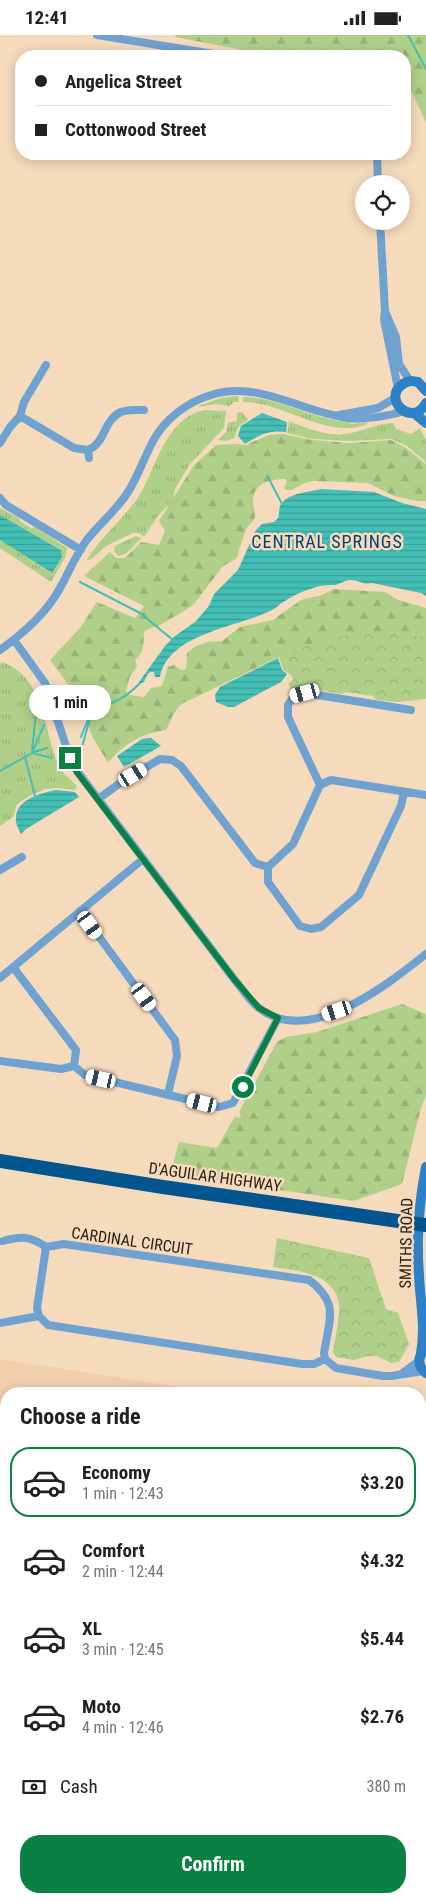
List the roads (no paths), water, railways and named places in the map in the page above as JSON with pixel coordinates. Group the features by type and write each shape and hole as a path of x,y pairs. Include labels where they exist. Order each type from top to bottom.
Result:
{"highway":[{"name":"D'AGUILAR HIGHWAY","path":"0,1161 173,1189 426,1225"}],"main road":[{"path":"424,386 410,381 406,382 397,393 396,403 426,423"},
{"path":"409,412 426,405"},
{"name":"SMITHS ROAD","path":"422,1354 425,1324 419,1283 418,1243 426,1167"},
{"path":"422,1354 425,1372"}],"street":[{"path":"97,35 189,50"},
{"path":"377,160 378,175"},
{"path":"338,416 378,408 397,393 386,331 380,230"},
{"path":"385,311 396,337 399,364 410,381"},
{"path":"0,443 20,416 24,402 46,365"},
{"path":"0,650 26,631 47,608 62,586 81,550 128,493 161,429 186,406 219,393 249,391 266,394 326,414 338,416 356,418 409,412"},
{"path":"20,416 74,448 88,454 117,414 124,411 144,410"},
{"path":"2,503 81,550"},
{"path":"14,640 45,683 76,771 234,979 259,1008 278,1018 295,1021 312,1019 337,1011 362,1000 426,954"},
{"path":"320,785 288,717 288,705 294,696 305,693 411,710"},
{"path":"98,799 123,781 160,759 172,760 181,766 255,863 268,867"},
{"path":"404,792 401,806 359,895 321,927 311,929 300,926 268,882 268,867 293,844 320,785 331,780 426,795"},
{"path":"0,870 22,857"},
{"path":"0,978 143,859"},
{"path":"80,911 175,1040 177,1057 168,1094"},
{"path":"13,967 76,1049 74,1066"},
{"path":"74,1066 85,1075 219,1107 234,1103 278,1018"},
{"path":"0,1061 61,1069 74,1066"},
{"path":"3,1241 19,1237 35,1240 46,1247 36,1308 39,1316 48,1325 302,1364 314,1365 325,1359 336,1368 383,1376 425,1372"},
{"name":"CARDINAL CIRCUIT","path":"46,1247 64,1244 309,1280 322,1289 330,1306 324,1353 325,1359"},
{"path":"0,1323 39,1316"},
{"path":"400,1375 422,1354"}],"water":[{"path":"262,413 287,422 286,432 264,434 245,444 238,436 241,426"},
{"path":"321,489 374,492 402,503 426,509 426,596 421,593 353,580 335,585 315,587 293,596 272,610 190,641 176,650 166,662 160,677 155,677 154,672 150,672 144,682 139,684 165,646 175,636 195,622 209,606 214,594 238,570 256,530 262,524 274,522 278,518 280,506 289,497"},
{"path":"0,515 61,550 62,557 52,573 0,540"},
{"path":"278,658 282,670 287,674 281,682 234,707 228,707 216,702 215,695 220,687"},
{"path":"151,738 161,746 124,767 117,756 142,739"},
{"path":"56,790 75,792 79,797 26,829 21,834 16,820 17,811 20,806 31,798"}],"waterway":[{"path":"408,35 426,69"},
{"path":"268,477 282,504"},
{"path":"80,582 140,613 173,640"},
{"path":"73,714 109,704 125,696 140,683"},
{"path":"63,695 92,710"},
{"path":"32,750 37,704"},
{"path":"82,747 92,711"},
{"path":"81,737 89,717"},
{"path":"0,771 32,753 44,725"},
{"path":"34,752 47,748"},
{"path":"32,753 52,758"},
{"path":"25,757 35,796"}],"district":[{"name":"CENTRAL SPRINGS","path":"327,541"}]}
